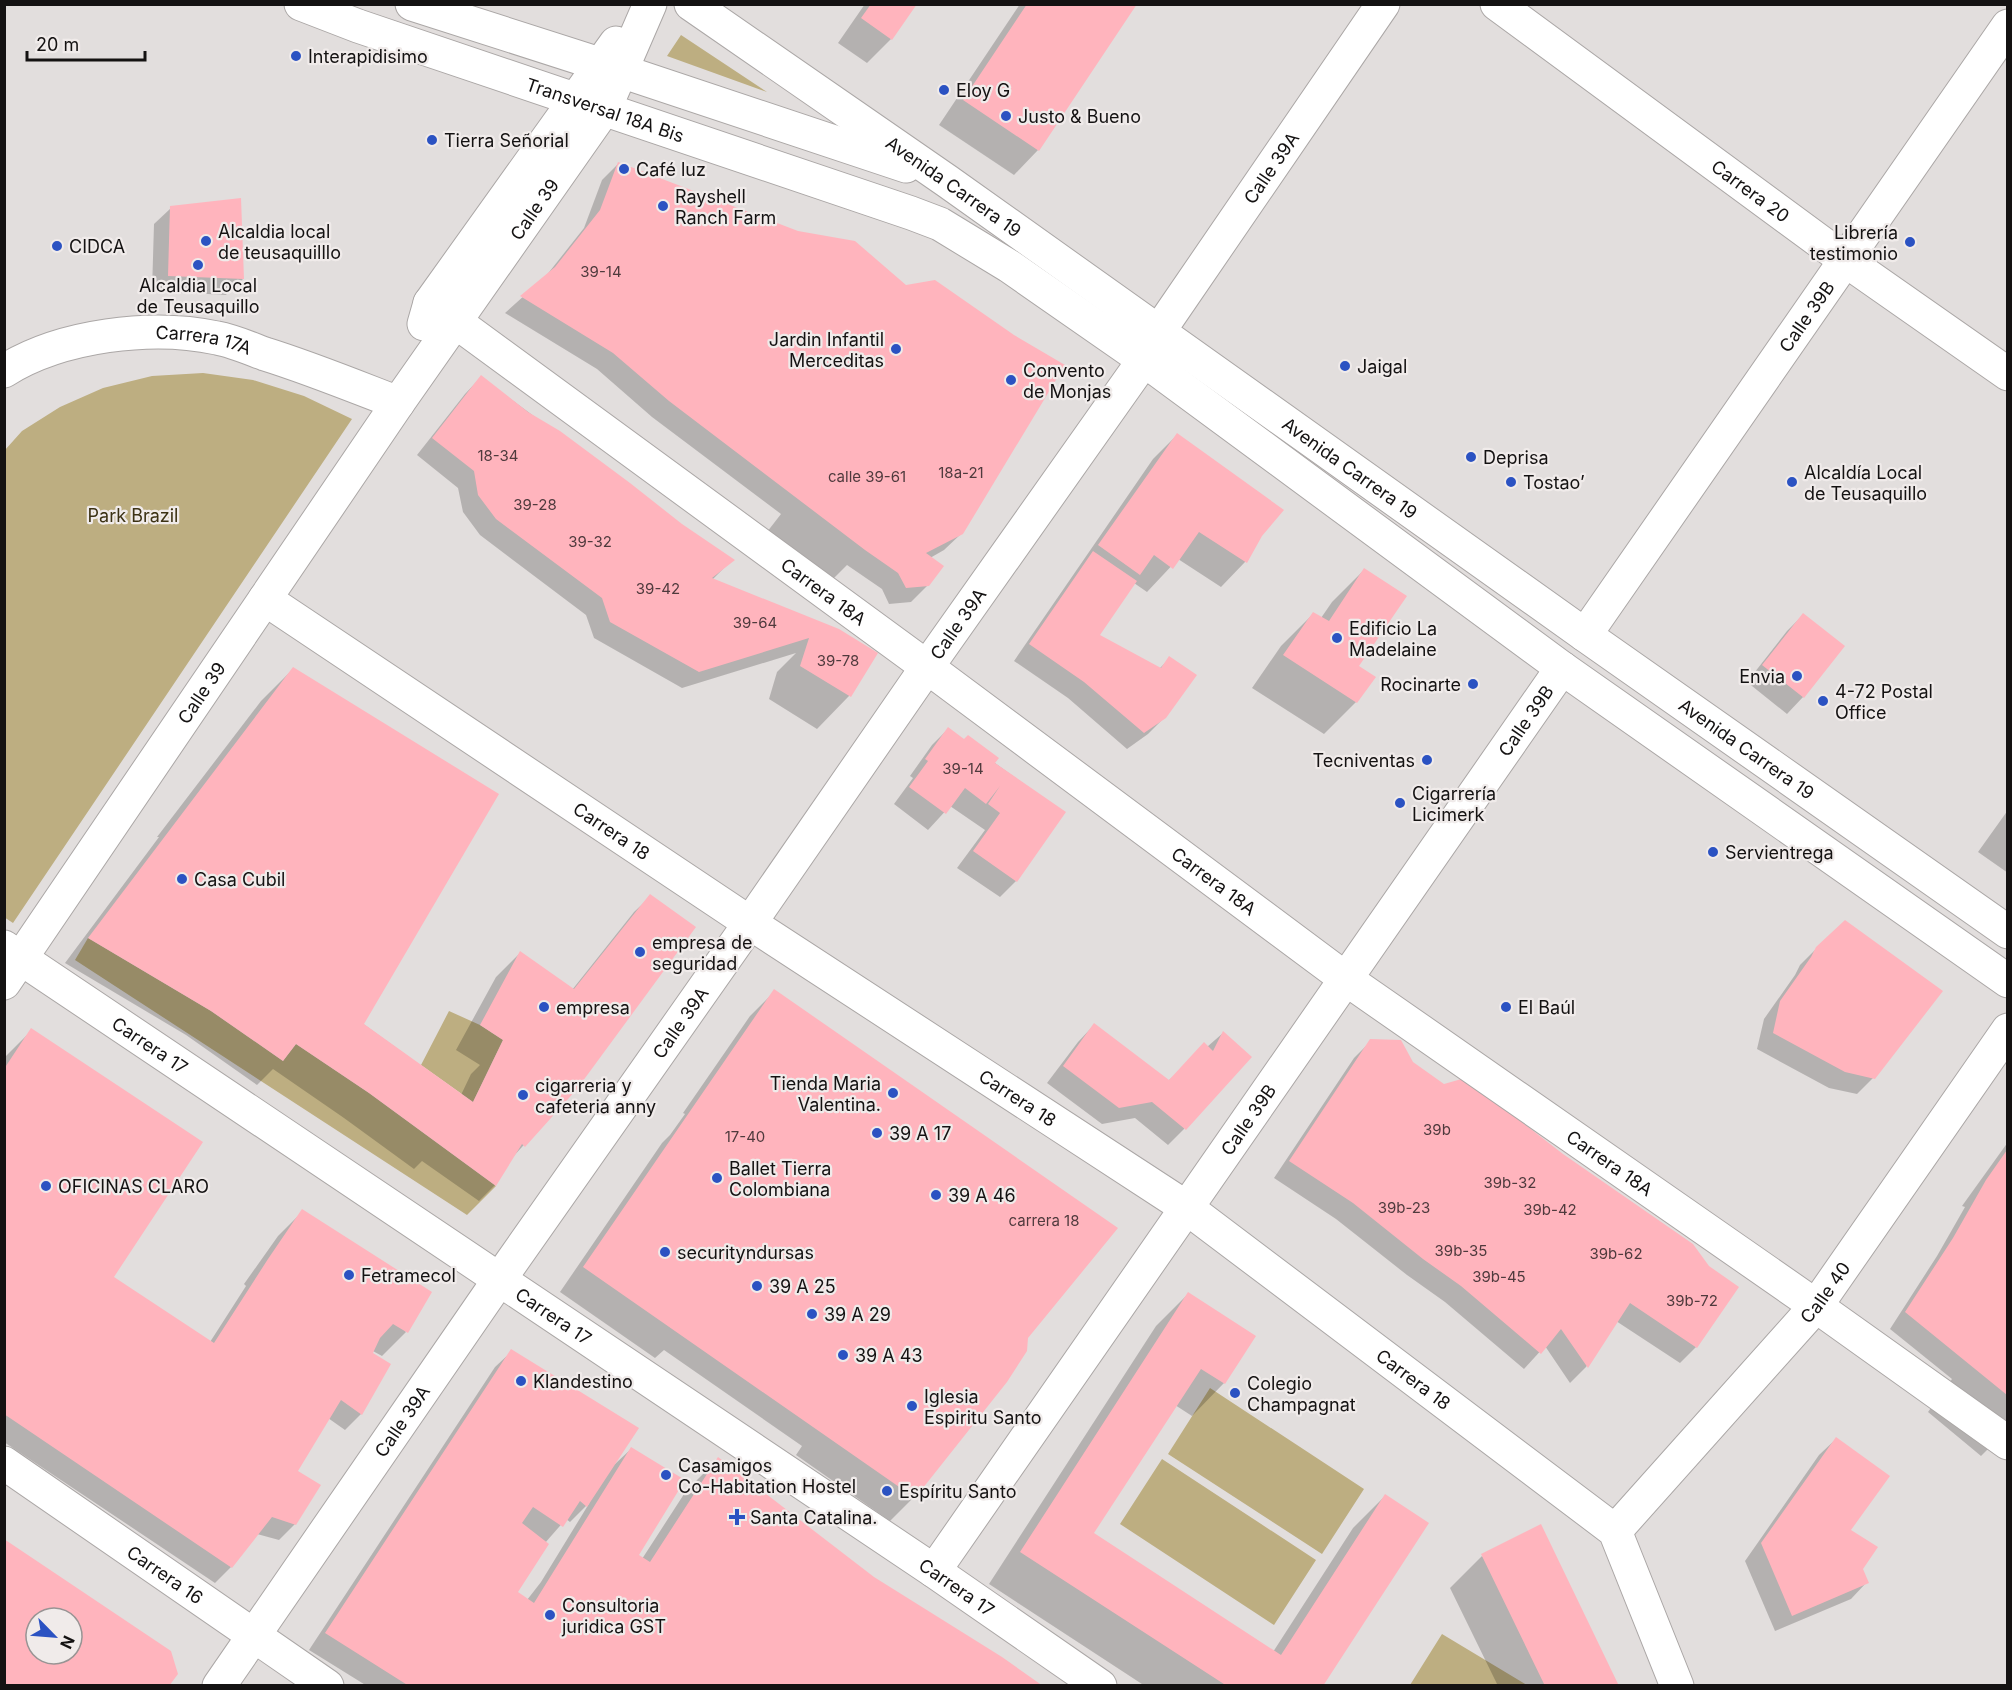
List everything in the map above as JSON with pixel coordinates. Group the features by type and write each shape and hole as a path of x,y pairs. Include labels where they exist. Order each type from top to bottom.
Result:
{"street":[{"name":"Transversal 18A Bis","path":"301,4 358,26 911,213"},
{"path":"412,4 849,146 947,181"},
{"name":"Calle 39","path":"10,963 265,599 398,403 443,312 591,104 644,4"},
{"name":"Calle 39","path":"611,68 650,4"},
{"name":"Avenida Carrera 19","path":"691,4 947,181 2007,932"},
{"name":"Calle 39A","path":"1159,331 1383,4"},
{"name":"Carrera 20","path":"1497,4 1845,260 2007,374"},
{"name":"Calle 39B","path":"1585,635 2007,26"},
{"name":"Avenida Carrera 19","path":"911,213 940,224 1001,261 1144,360 1562,668 2007,981"},
{"name":"Carrera 18A","path":"443,312 927,667 1346,979 1816,1306 2007,1443"},
{"name":"Carrera 17A","path":"4,371 19,362 65,345 109,336 166,332 218,338 303,366 398,403"},
{"name":"Calle 39A","path":"219,1686 499,1280 1144,360"},
{"name":"Carrera 18","path":"265,599 750,923 1187,1208 1615,1531"},
{"name":"Calle 39B","path":"933,1571 1562,668"},
{"name":"Carrera 17","path":"10,963 499,1280 933,1571 1100,1686"},
{"name":"Calle 40","path":"1615,1531 1816,1306 2007,1030"},
{"name":"Carrera 16","path":"4,1463 327,1686"},
{"path":"1615,1531 1677,1686"}],"green space":[{"path":"681,35 767,92 667,56"},
{"name":"Park Brazil","path":"203,373 253,380 304,396 352,419 13,923 4,917 5,450 22,431 60,407 103,388 152,376"},
{"path":"88,938 211,1011 283,1061 296,1044 369,1093 496,1186 467,1215 75,960"},
{"path":"449,1011 480,1025 503,1040 473,1102 421,1065"},
{"path":"1210,1388 1364,1489 1322,1554 1168,1454"},
{"path":"1162,1459 1316,1560 1274,1625 1120,1524"},
{"path":"1442,1634 1527,1685 1410,1685"}],"building":[{"path":"871,4 917,4 892,40 861,18"},
{"path":"1027,4 1137,4 1039,151 963,100"},
{"path":"618,162 798,231 855,241 906,285 935,280 1014,335 1065,365 963,534 926,553 944,566 929,586 906,588 898,573 669,401 613,353 520,296 555,267 600,210"},
{"name":"Alcaldia local de teusaquilllo","path":"241,198 244,279 168,276 170,206"},
{"path":"481,375 528,412 560,431 682,524 735,560 712,578 839,629 878,653 851,697 800,666 809,638 699,672 610,622 602,598 496,519 478,495 474,471 432,438"},
{"path":"1177,433 1284,510 1262,536 1247,563 1199,532 1173,569 1154,555 1140,575 1098,545"},
{"path":"1093,551 1137,581 1100,635 1161,668 1169,656 1197,675 1166,718 1144,733 1084,682 1029,644"},
{"name":"Edificio La Madelaine","path":"1364,568 1407,596 1359,666 1376,677 1357,703 1283,655 1313,612 1329,621"},
{"path":"1803,613 1845,646 1804,698 1762,665"},
{"path":"293,667 499,794 364,1024 473,1102 503,1040 480,1025 520,951 574,989 650,894 696,927 577,1089 525,1147 522,1144 496,1186 369,1093 296,1044 283,1061 211,1011 88,938"},
{"path":"948,727 964,739 968,735 999,758 995,763 1066,812 1017,882 973,851 1000,813 988,804 1000,786 986,804 965,788 946,814 909,787 928,761 925,759"},
{"path":"1845,920 1943,991 1875,1079 1845,1072 1773,1033 1780,1001 1816,947"},
{"path":"774,989 1118,1228 1028,1338 1027,1351 1007,1382 915,1498 583,1267"},
{"path":"1094,1023 1169,1080 1204,1042 1213,1051 1223,1031 1252,1057 1186,1130 1152,1102 1119,1108 1063,1066"},
{"path":"31,1028 203,1142 114,1277 214,1343 302,1209 432,1292 408,1333 393,1324 380,1338 373,1353 391,1364 362,1415 341,1400 298,1471 321,1485 296,1525 272,1517 232,1568 4,1414 4,1069"},
{"path":"1370,1039 1401,1040 1413,1062 1444,1084 1465,1078 1563,1154 1693,1244 1709,1266 1739,1287 1697,1348 1630,1303 1588,1368 1561,1329 1541,1354 1461,1286 1353,1203 1289,1161"},
{"path":"2007,1150 2007,1395 1905,1312"},
{"path":"1188,1292 1256,1336 1225,1384 1201,1369 1094,1533 1281,1655 1385,1494 1429,1523 1323,1686 1227,1686 1020,1552"},
{"path":"511,1349 639,1428 587,1507 580,1501 563,1527 533,1507 522,1523 549,1544 518,1592 534,1603 631,1447 685,1480 639,1555 650,1562 718,1457 874,1577 1002,1657 1043,1686 409,1686 325,1633"},
{"path":"1836,1437 1890,1476 1851,1530 1878,1547 1863,1569 1869,1583 1792,1616 1761,1543"},
{"path":"1541,1524 1619,1686 1545,1686 1481,1554"},
{"path":"4,1539 171,1651 178,1674 169,1686 4,1686"}],"place":[{"name":"Interapidisimo","path":"296,56"},
{"name":"Eloy G","path":"944,90"},
{"name":"Justo & Bueno","path":"1006,116"},
{"name":"Tierra Señorial","path":"432,140"},
{"name":"Café luz","path":"624,169"},
{"name":"Rayshell Ranch Farm","path":"663,206"},
{"name":"Alcaldia local de teusaquilllo","path":"206,241"},
{"name":"Librería testimonio","path":"1910,242"},
{"name":"CIDCA","path":"57,246"},
{"name":"Alcaldia Local de Teusaquillo","path":"198,265"},
{"name":"Jardin Infantil Merceditas","path":"896,349"},
{"name":"Jaigal","path":"1345,366"},
{"name":"Convento de Monjas","path":"1011,380"},
{"name":"Deprisa","path":"1471,457"},
{"name":"Tostao’","path":"1511,482"},
{"name":"Alcaldía Local de Teusaquillo","path":"1792,482"},
{"name":"Edificio La Madelaine","path":"1337,638"},
{"name":"Envia","path":"1797,676"},
{"name":"Rocinarte","path":"1473,684"},
{"name":"4-72 Postal Office","path":"1823,701"},
{"name":"Tecniventas","path":"1427,760"},
{"name":"Cigarrería Licimerk","path":"1400,803"},
{"name":"Servientrega","path":"1713,852"},
{"name":"Casa Cubil","path":"182,879"},
{"name":"empresa de seguridad","path":"640,952"},
{"name":"empresa","path":"544,1007"},
{"name":"El Baúl","path":"1506,1007"},
{"name":"Tienda Maria Valentina.","path":"893,1093"},
{"name":"cigarreria y cafeteria anny","path":"523,1095"},
{"name":"39 A 17","path":"877,1133"},
{"name":"Ballet Tierra Colombiana","path":"717,1178"},
{"name":"OFICINAS CLARO","path":"46,1186"},
{"name":"39 A 46","path":"936,1195"},
{"name":"securityndursas","path":"665,1252"},
{"name":"Fetramecol","path":"349,1275"},
{"name":"39 A 25","path":"757,1286"},
{"name":"39 A 29","path":"812,1314"},
{"name":"39 A 43","path":"843,1355"},
{"name":"Klandestino","path":"521,1381"},
{"name":"Colegio Champagnat","path":"1235,1393"},
{"name":"Iglesia Espiritu Santo","path":"912,1406"},
{"name":"Casamigos Co-Habitation Hostel","path":"666,1475"},
{"name":"Espíritu Santo","path":"887,1491"},
{"name":"Santa Catalina.","path":"737,1517"},
{"name":"Consultoria juridica GST","path":"550,1615"}]}
